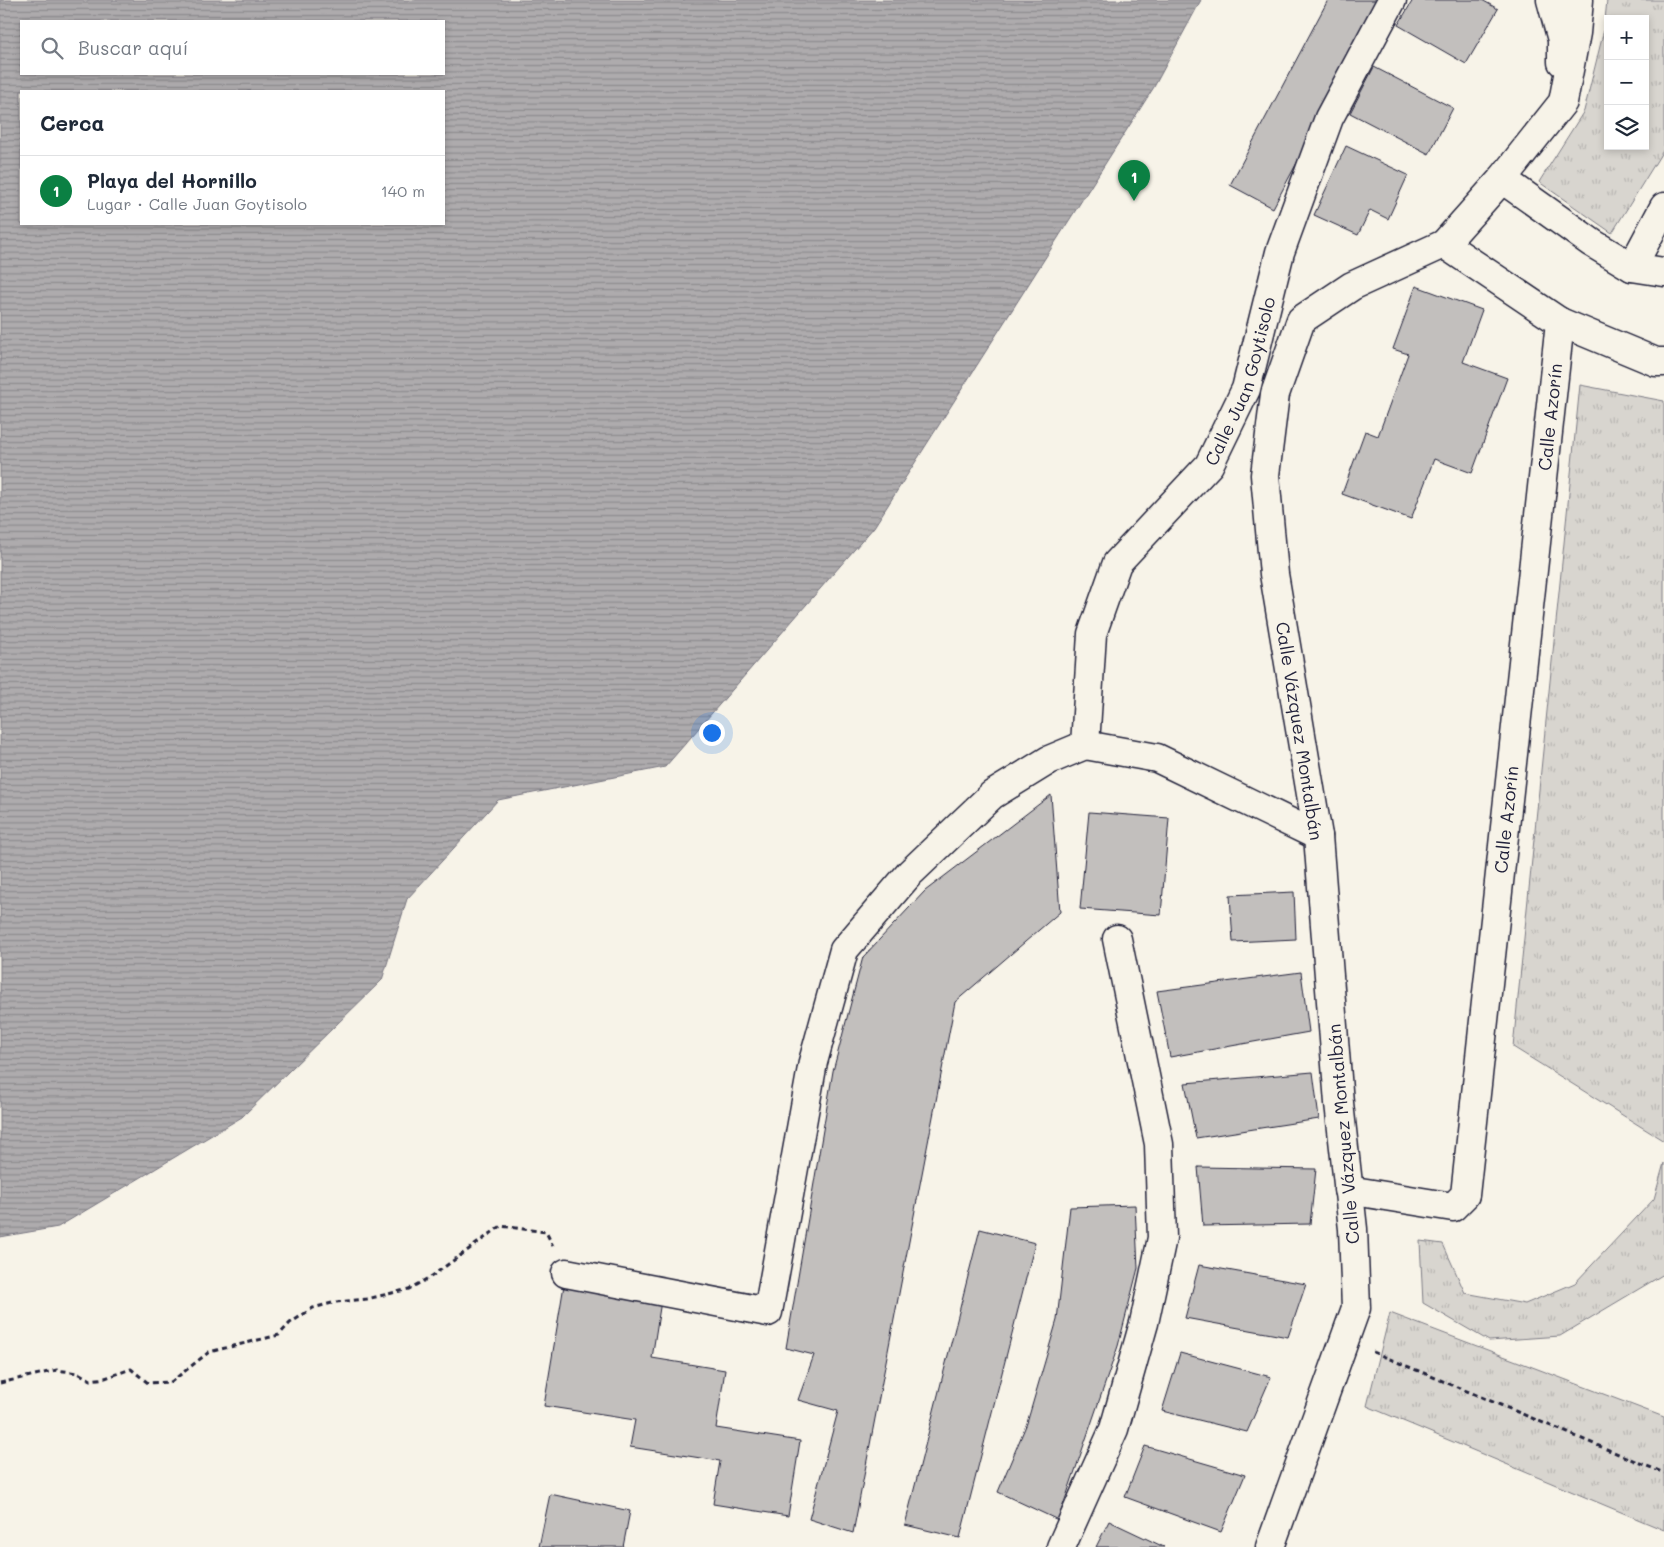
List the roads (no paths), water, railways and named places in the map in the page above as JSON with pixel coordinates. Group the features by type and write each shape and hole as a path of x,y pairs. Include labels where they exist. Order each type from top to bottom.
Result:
{"street":[{"name":"Calle Juan Goytisolo","path":"1085,745 1092,634 1117,563 1209,465 1214,456 1246,389 1280,252 1329,118 1392,0"},
{"path":"1551,0 1562,40 1563,102"},
{"path":"1579,0 1576,33 1563,102 1502,179 1444,244 1560,322 1656,362 1664,362"},
{"path":"1502,179 1592,243 1632,266 1664,272"},
{"path":"1632,266 1664,207"},
{"name":"Calle Vázquez Montalbán","path":"1270,1547 1356,1308 1353,1229 1339,1102 1318,836 1274,574 1265,476 1275,394 1300,320 1352,286 1444,244"},
{"name":"Calle Azorín","path":"1348,1190 1453,1207 1465,1195 1560,322"},
{"path":"566,1274 768,1312 813,1062 844,950 910,873 992,794 1050,760 1085,745 1157,758 1318,836"},
{"path":"1061,1547 1114,1429 1144,1322 1162,1238 1159,1144 1118,939"}],"place":[{"name":"Playa del Hornillo","path":"1134,201"}]}
